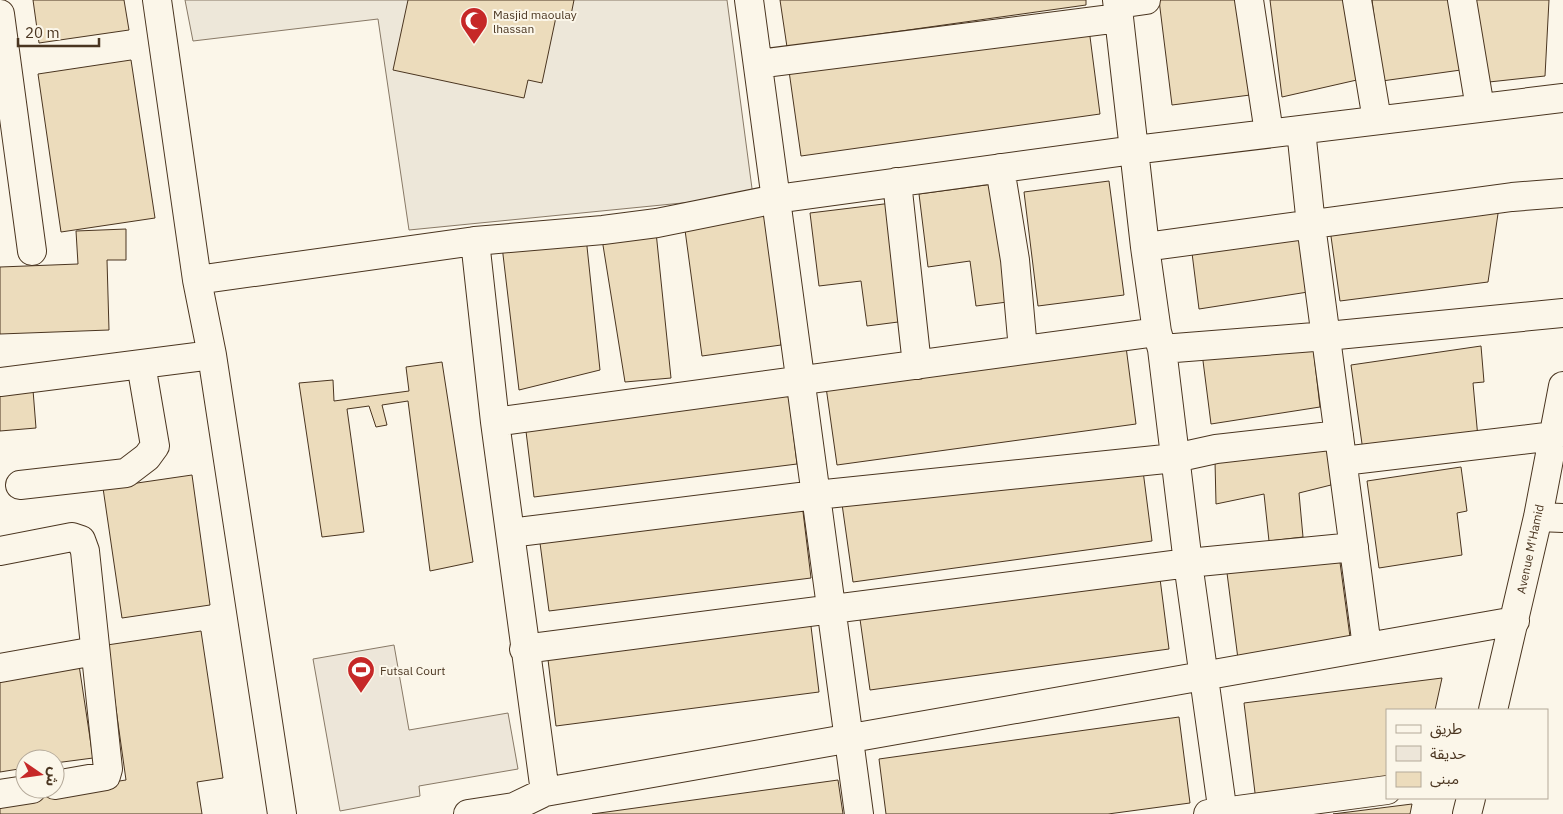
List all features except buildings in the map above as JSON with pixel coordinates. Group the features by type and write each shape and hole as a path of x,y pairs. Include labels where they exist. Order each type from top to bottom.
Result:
{"street":[{"path":"157,0 197,280 212,355 282,814"},
{"path":"749,0 859,814"},
{"path":"758,64 1118,7 1146,0"},
{"path":"1248,0 1269,133"},
{"path":"1357,0 1377,120"},
{"path":"1462,0 1480,108"},
{"path":"1118,7 1145,247 1160,340 1204,676 1218,813 1386,790"},
{"path":"0,14 5,82 32,251"},
{"path":"197,280 475,241 603,230 657,223 776,199 1134,150 1563,98"},
{"path":"1301,130 1311,225 1327,336 1366,647"},
{"path":"1000,168 1015,260 1023,350"},
{"path":"897,182 917,365"},
{"path":"1145,247 1512,197 1563,193"},
{"path":"475,241 495,422 544,792"},
{"path":"495,422 1023,350 1160,340 1327,336 1563,312"},
{"path":"0,382 212,355"},
{"path":"20,485 126,472 147,457 155,446 141,364"},
{"name":"Avenue M'Hamid","path":"1492,709 1515,622 1550,518 1554,436 1563,386"},
{"path":"510,533 816,495 1175,458 1216,449 1339,435"},
{"path":"1343,461 1554,436"},
{"path":"0,551 72,537 81,540 85,551 108,768 106,776 65,784"},
{"path":"524,649 1188,563 1354,546"},
{"path":"468,814 514,811 544,792 849,737 1515,622"},
{"path":"0,668 95,652"},
{"path":"0,794 15,792"},
{"path":"1467,814 1471,799"}],"green space":[{"name":"Futsal Court","path":"394,645 409,730 508,713 518,769 419,786 420,796 340,811 313,659"}],"shaded area":[{"path":"185,0 727,0 753,196 409,230 378,19 193,41"}],"place":[{"name":"Masjid maoulay lhassan","path":"474,45"},
{"name":"Futsal Court","path":"361,694"}]}
